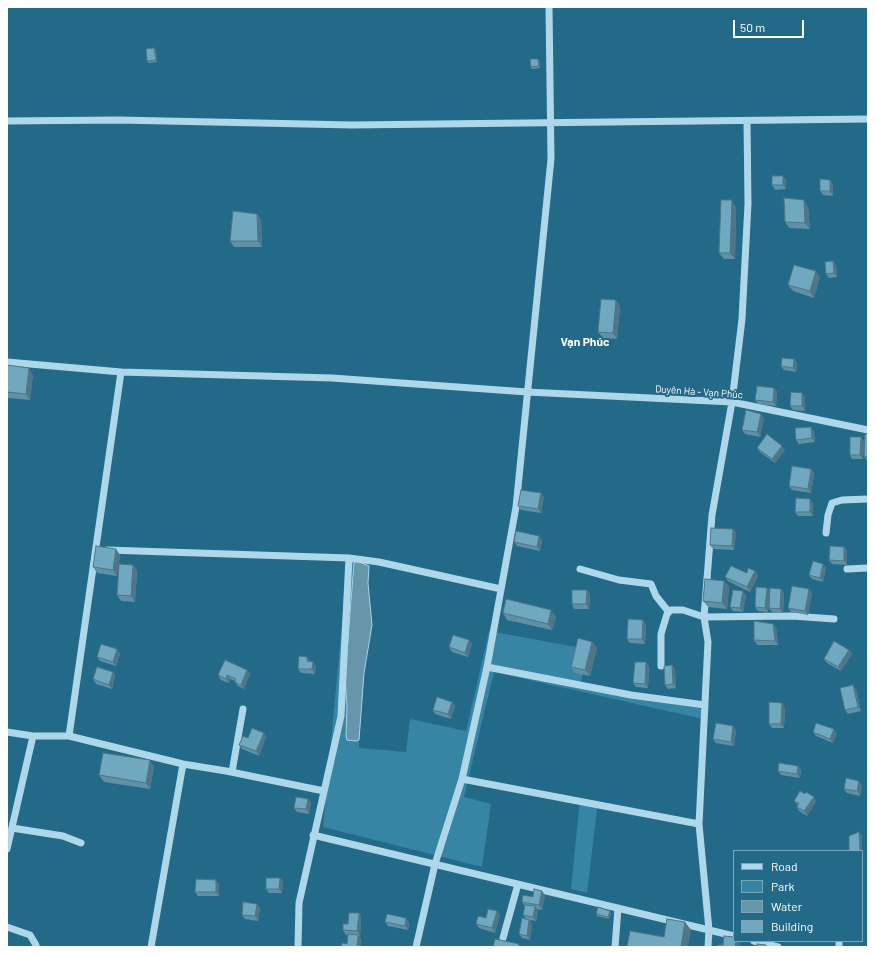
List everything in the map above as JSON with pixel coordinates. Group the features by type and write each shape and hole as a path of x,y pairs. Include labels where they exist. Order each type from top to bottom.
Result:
{"street":[{"path":"416,947 435,864 462,779 494,638 501,589 516,507 551,159 549,7"},
{"path":"7,121 119,120 352,125 868,119"},
{"path":"708,947 709,930 698,824 708,642 704,617 712,515 732,402 742,319 748,204 747,121"},
{"name":"Duyên Hà - Vạn Phúc","path":"7,362 121,372 332,378 527,392 732,402 868,430"},
{"path":"68,736 121,372"},
{"path":"826,533 828,515 832,503 842,500 868,499"},
{"path":"95,551 127,550 349,558 379,562 501,589"},
{"path":"298,947 299,903 341,716 349,558"},
{"path":"847,569 868,568"},
{"path":"580,569 619,580 651,584 656,596 668,611"},
{"path":"668,611 672,609 683,610 704,617 792,616 834,619"},
{"path":"661,666 661,634 668,611"},
{"path":"487,667 631,695 704,705"},
{"path":"232,772 243,709"},
{"path":"7,732 33,736 68,736 183,764 232,772 324,791"},
{"path":"7,849 33,736"},
{"path":"151,947 183,764"},
{"path":"462,779 698,824"},
{"path":"12,828 63,836 82,843"},
{"path":"314,834 733,936"},
{"path":"503,938 518,884"},
{"path":"615,947 618,908"},
{"path":"7,927 30,935 36,945"},
{"path":"757,943 778,947"}],"green space":[{"path":"348,559 357,561 354,563 345,676 347,706 346,736 356,741 359,740 359,748 406,752 410,719 466,731 489,631 587,649 581,682 704,709 703,719 494,672 464,797 491,804 482,867 323,827"},
{"path":"580,799 598,801 587,893 571,889"}],"water":[{"path":"357,561 369,566 368,583 372,625 364,673 359,740 356,741 347,740 346,736 347,706 345,677 354,563"}],"building":[{"path":"154,48 156,60 147,61 146,49"},
{"path":"530,59 538,59 539,66 531,67"},
{"path":"772,176 783,176 783,185 772,185"},
{"path":"820,179 830,180 830,191 820,191"},
{"path":"784,198 804,200 805,223 785,222"},
{"path":"721,200 732,200 730,253 719,253"},
{"path":"233,211 257,214 258,241 230,241"},
{"path":"833,261 834,273 826,274 825,262"},
{"path":"794,265 816,271 810,291 788,285"},
{"path":"601,299 616,300 613,333 598,332"},
{"path":"782,358 794,359 793,368 781,366"},
{"path":"7,365 29,368 26,394 7,392"},
{"path":"757,386 774,388 773,402 755,400"},
{"path":"791,392 802,393 802,406 790,406"},
{"path":"746,410 761,414 757,432 742,430"},
{"path":"811,427 812,438 796,440 795,428"},
{"path":"767,434 782,446 772,459 757,448"},
{"path":"865,434 868,434 868,457 864,456"},
{"path":"850,437 861,437 860,455 850,455"},
{"path":"792,466 811,469 808,489 789,486"},
{"path":"521,490 541,493 538,509 518,506"},
{"path":"796,498 810,499 810,512 795,512"},
{"path":"711,528 733,529 732,546 710,545"},
{"path":"516,531 539,536 537,547 514,542"},
{"path":"96,546 116,549 113,570 93,567"},
{"path":"830,546 844,547 844,561 829,560"},
{"path":"813,561 823,564 820,578 809,575"},
{"path":"119,564 133,565 131,596 117,595"},
{"path":"731,566 747,573 748,568 755,571 747,587 725,577"},
{"path":"705,579 724,581 722,603 703,601"},
{"path":"792,586 809,589 805,611 788,608"},
{"path":"756,587 767,588 765,608 755,607"},
{"path":"770,588 781,589 780,609 769,608"},
{"path":"572,590 587,590 586,604 572,604"},
{"path":"733,590 743,591 740,608 730,607"},
{"path":"506,599 551,610 548,624 503,613"},
{"path":"628,619 643,620 642,639 627,639"},
{"path":"754,621 773,624 775,641 754,640"},
{"path":"453,635 469,640 465,653 449,647"},
{"path":"578,638 592,642 585,670 571,667"},
{"path":"834,641 849,650 838,667 824,659"},
{"path":"101,644 117,649 113,662 97,657"},
{"path":"299,656 307,657 307,661 313,662 312,669 298,669"},
{"path":"225,660 247,670 241,685 235,682 236,679 227,675 226,679 218,675"},
{"path":"635,662 646,662 645,684 633,683"},
{"path":"672,665 673,684 665,685 664,666"},
{"path":"97,667 113,672 109,685 93,679"},
{"path":"853,685 858,707 845,710 840,688"},
{"path":"437,697 452,702 448,714 433,710"},
{"path":"769,702 782,703 781,724 769,724"},
{"path":"716,723 733,726 731,742 713,739"},
{"path":"816,723 834,729 830,739 813,732"},
{"path":"252,728 264,733 256,751 239,745 243,736 248,738"},
{"path":"103,753 150,760 146,783 99,775"},
{"path":"779,763 798,766 797,774 778,771"},
{"path":"846,778 859,781 857,791 844,789"},
{"path":"800,791 805,794 806,792 814,797 804,811 797,807 799,803 794,801"},
{"path":"296,797 308,799 306,809 294,808"},
{"path":"859,832 860,850 849,850 849,836"},
{"path":"266,878 280,878 279,889 266,889"},
{"path":"196,879 216,880 216,892 195,892"},
{"path":"534,889 542,891 539,905 522,902 523,895 533,897"},
{"path":"243,902 257,904 255,916 242,915"},
{"path":"525,905 535,906 533,917 523,915"},
{"path":"598,907 610,911 608,917 596,914"},
{"path":"488,909 497,911 492,928 476,924 478,916 486,918"},
{"path":"349,913 359,913 357,931 343,930 343,924 348,924"},
{"path":"387,914 406,918 405,926 385,922"},
{"path":"522,918 529,920 527,936 519,934"},
{"path":"667,919 685,922 681,947 627,947 630,931 664,937"},
{"path":"348,934 358,935 357,947 341,947 342,943 347,944"},
{"path":"724,936 733,937 733,942 736,942 735,947 718,947 718,945 723,945"},
{"path":"495,939 519,944 519,947 493,947"},
{"path":"757,944 766,945 766,947 757,947"}],"district":[{"name":"Vạn Phúc","path":"585,342"}]}
